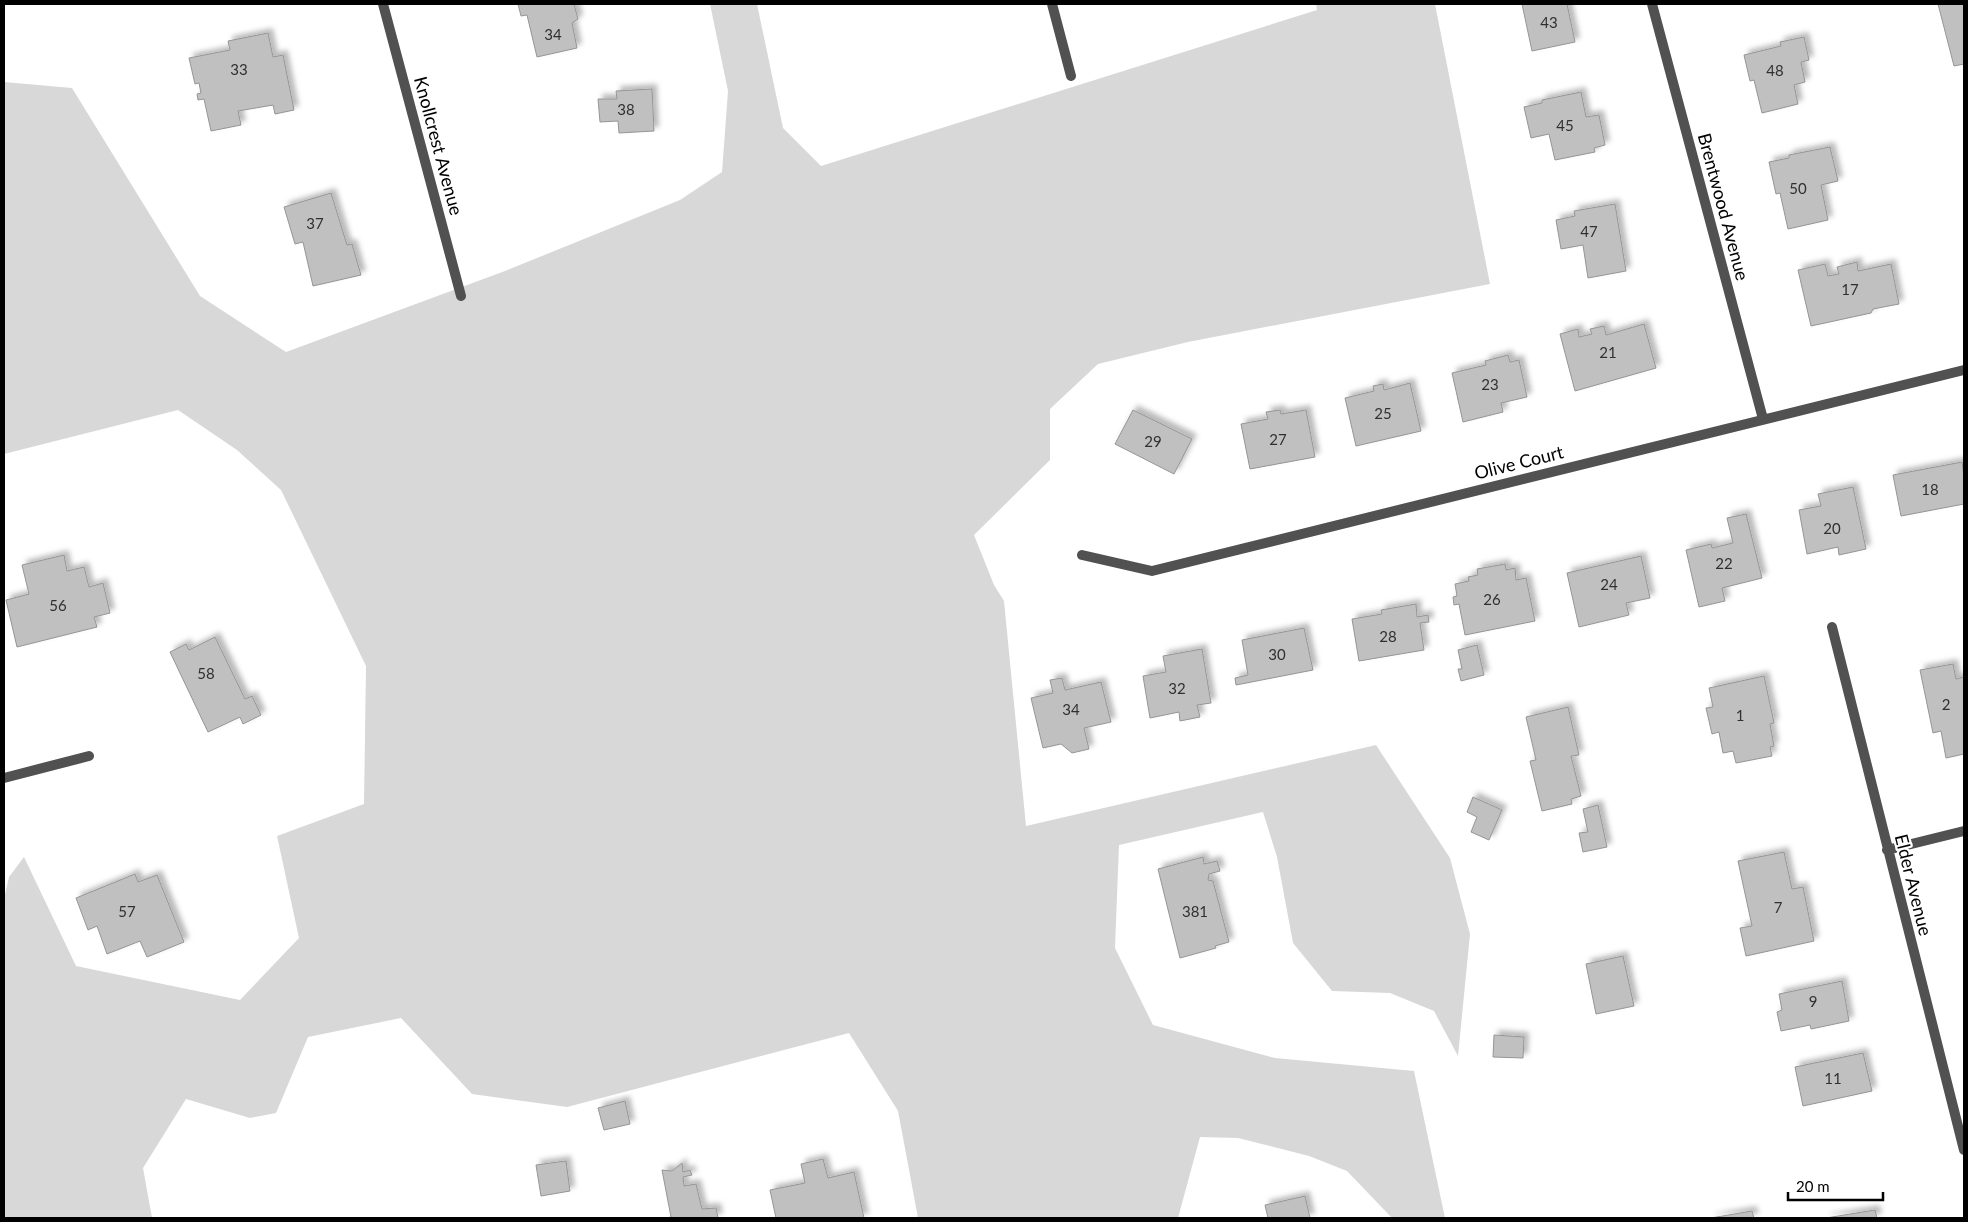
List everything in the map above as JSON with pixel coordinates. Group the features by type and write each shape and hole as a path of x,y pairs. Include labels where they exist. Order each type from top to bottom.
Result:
{"street":[{"name":"Knollcrest Avenue","path":"383,4 461,296"},
{"path":"1052,4 1071,76"},
{"name":"Brentwood Avenue","path":"1652,4 1762,419"},
{"name":"Olive Court","path":"1082,555 1152,571 1964,370"},
{"name":"Elder Avenue","path":"1832,627 1964,1150"},
{"path":"4,778 89,756"},
{"path":"1887,850 1964,830"}],"shaded area":[{"path":"710,4 757,4 783,128 821,166 1317,10 1316,4 1435,4 1490,284 1188,342 1098,364 1050,409 1050,460 974,535 994,585 1004,601 1026,826 1376,745 1450,858 1470,934 1458,1056 1434,1011 1390,993 1332,991 1293,943 1277,857 1263,812 1119,845 1115,948 1153,1025 1275,1058 1414,1071 1445,1218 1392,1218 1347,1171 1309,1156 1238,1138 1200,1137 1178,1218 918,1218 898,1111 849,1033 567,1107 472,1094 401,1018 308,1037 276,1113 250,1118 186,1099 143,1168 152,1218 4,1218 4,899 9,877 24,857 76,966 240,1000 299,938 277,836 364,804 366,666 281,490 237,450 178,410 4,454 4,82 72,88 200,296 286,352 505,271 680,200 722,172 728,91"}],"building":[{"path":"518,4 574,4 578,19 572,23 577,48 537,57 527,15 521,16"},
{"path":"1522,4 1567,4 1575,42 1532,51"},
{"path":"1938,4 1964,4 1964,64 1954,66"},
{"path":"268,33 273,57 283,55 294,110 275,114 273,105 238,111 241,125 211,131 204,99 198,100 197,94 201,93 199,83 195,84 189,58 230,50 228,41"},
{"path":"1804,37 1809,60 1801,62 1805,82 1794,85 1798,104 1762,113 1754,80 1750,81 1744,55 1781,46 1780,42"},
{"path":"652,89 654,131 619,133 618,121 600,122 598,99 617,99 616,91"},
{"path":"1581,92 1586,117 1599,115 1605,145 1594,148 1595,152 1555,160 1549,134 1531,138 1524,107 1542,103 1542,100"},
{"path":"1830,147 1838,181 1821,185 1828,220 1788,229 1780,193 1776,194 1769,162 1789,158 1789,155"},
{"path":"331,193 347,245 352,244 361,275 313,286 303,242 295,244 284,207"},
{"path":"1615,204 1626,271 1588,278 1583,245 1561,249 1556,220 1575,216 1574,211"},
{"path":"1857,262 1858,271 1891,264 1899,304 1873,309 1871,313 1811,326 1798,270 1825,264 1828,276 1839,274 1837,267"},
{"path":"1644,324 1656,368 1575,391 1560,334 1578,329 1579,337 1592,334 1590,329 1604,326 1606,335"},
{"path":"1508,355 1510,362 1519,360 1527,397 1501,403 1503,412 1463,422 1452,373 1486,365 1485,361"},
{"path":"1410,383 1421,431 1356,446 1345,398 1374,391 1373,386 1383,384 1384,390"},
{"path":"1133,410 1192,439 1174,474 1115,444"},
{"path":"1280,410 1281,414 1306,410 1315,457 1250,469 1241,424 1268,419 1266,412"},
{"path":"1962,462 1964,504 1901,516 1893,475"},
{"path":"1853,487 1866,549 1839,555 1838,547 1807,554 1799,510 1821,506 1818,494"},
{"path":"1746,514 1762,578 1722,588 1725,601 1699,607 1686,550 1711,544 1712,548 1733,543 1727,518"},
{"path":"64,555 67,571 84,567 89,587 103,583 110,613 94,617 97,627 17,647 6,600 29,594 22,565"},
{"path":"1641,556 1650,598 1626,603 1629,615 1579,627 1567,573"},
{"path":"1505,564 1506,570 1515,568 1516,580 1526,578 1535,621 1465,635 1459,604 1454,605 1453,597 1457,596 1455,584 1469,581 1468,577 1478,575 1477,569"},
{"path":"1416,604 1417,617 1428,615 1429,622 1420,623 1424,650 1359,661 1352,619 1382,614 1381,610"},
{"path":"1304,628 1313,670 1236,685 1235,678 1248,675 1242,640"},
{"path":"215,637 245,699 252,696 261,715 243,724 240,717 208,732 170,652 186,644 189,650"},
{"path":"1477,645 1484,675 1461,681 1458,669 1462,669 1458,650"},
{"path":"1202,649 1211,703 1197,705 1200,717 1180,721 1179,712 1150,718 1143,676 1166,672 1163,656"},
{"path":"1953,664 1956,679 1964,677 1964,754 1946,758 1941,731 1933,733 1920,670"},
{"path":"1764,676 1774,723 1770,724 1774,746 1770,747 1772,756 1736,763 1733,751 1723,753 1719,732 1712,734 1706,708 1713,707 1709,688"},
{"path":"1062,678 1065,690 1101,682 1111,722 1084,728 1089,749 1072,753 1061,744 1043,748 1031,698 1053,693 1050,680"},
{"path":"1568,707 1579,755 1571,756 1581,796 1571,799 1572,804 1542,811 1530,761 1536,760 1526,717"},
{"path":"1473,797 1502,810 1489,840 1471,832 1477,817 1467,812"},
{"path":"1598,805 1607,847 1583,852 1579,833 1588,832 1583,809"},
{"path":"1784,852 1792,889 1803,887 1814,941 1746,956 1740,928 1752,926 1738,861"},
{"path":"1203,857 1204,864 1217,861 1220,871 1209,874 1208,880 1213,881 1229,942 1215,946 1216,948 1180,958 1158,869"},
{"path":"135,874 138,882 157,875 184,942 147,957 140,941 107,954 97,926 88,930 76,898"},
{"path":"1623,956 1634,1006 1596,1014 1586,964"},
{"path":"1842,981 1849,1021 1811,1029 1810,1025 1781,1031 1777,1012 1782,1010 1779,994"},
{"path":"1494,1035 1524,1037 1523,1058 1493,1057"},
{"path":"1863,1053 1872,1091 1803,1106 1795,1067"},
{"path":"625,1101 630,1124 604,1130 598,1108"},
{"path":"823,1159 828,1178 854,1172 864,1218 776,1218 770,1190 805,1183 801,1164"},
{"path":"566,1161 570,1191 541,1196 536,1165"},
{"path":"682,1163 683,1172 690,1170 692,1175 683,1177 684,1186 696,1184 702,1209 716,1208 718,1218 667,1218 671,1217 662,1170 672,1171"},
{"path":"1305,1196 1310,1218 1268,1218 1265,1205"},
{"path":"1875,1210 1877,1218 1826,1218"},
{"path":"1752,1211 1754,1218 1711,1218"}]}
